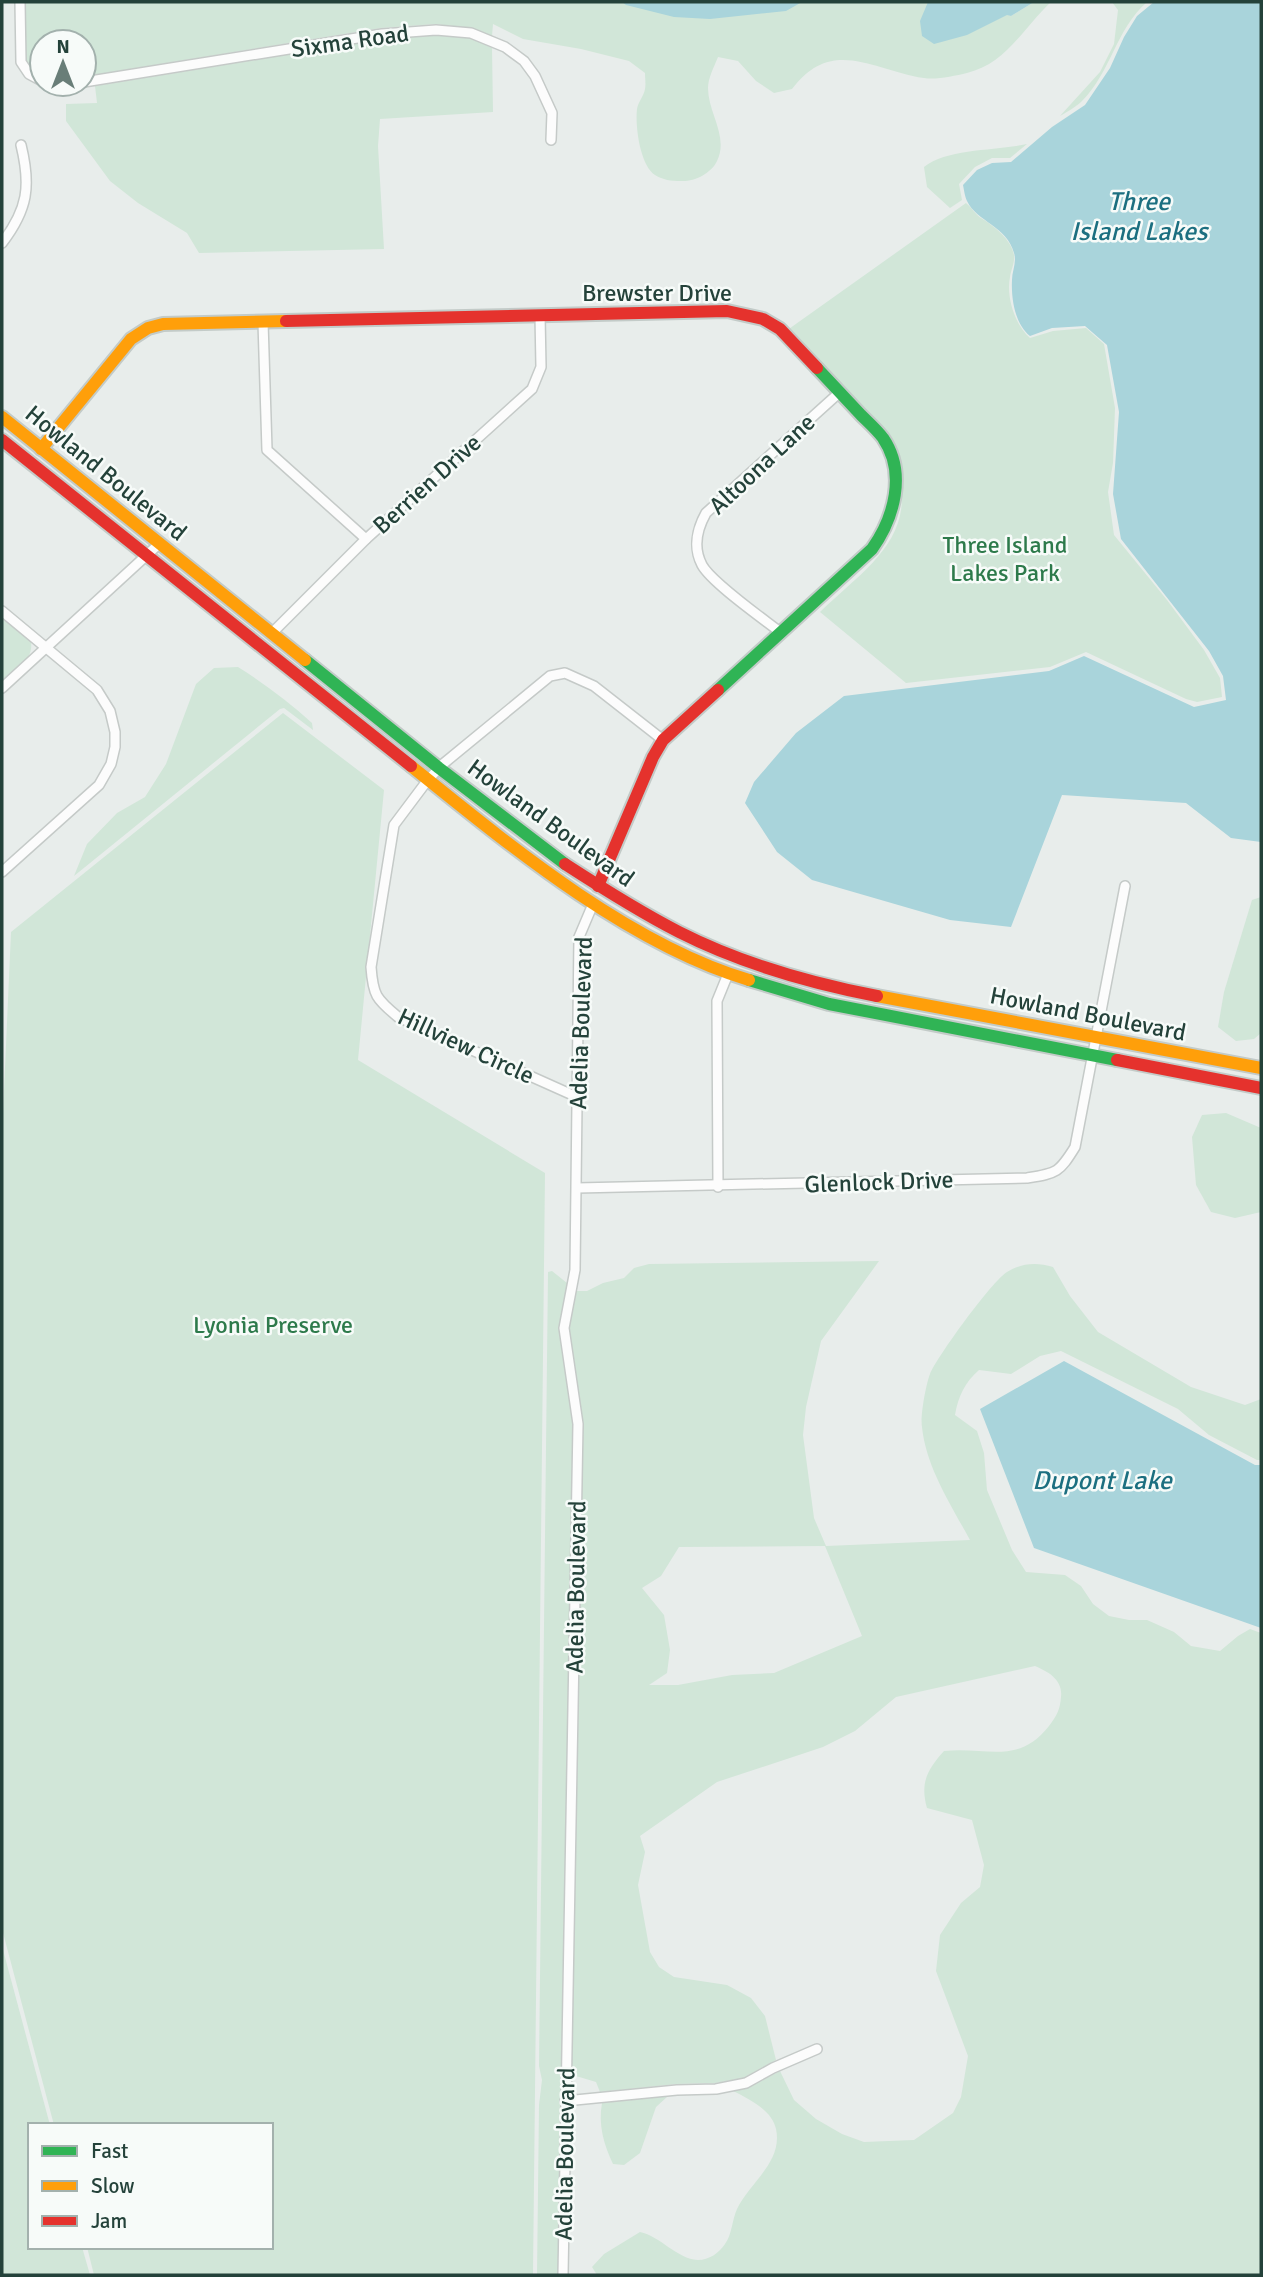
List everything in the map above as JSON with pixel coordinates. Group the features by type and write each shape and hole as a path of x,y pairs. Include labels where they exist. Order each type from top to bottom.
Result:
{"main road":[{"name":"Brewster Drive","path":"41,449 131,339 148,328 163,324 727,311 763,319 780,329 884,439 897,476 897,497 892,516 882,538 872,549 663,740 653,757 598,886"},
{"name":"Howland Boulevard","path":"2,417 439,768 558,860 623,901 694,939 823,985 1261,1068"},
{"name":"Howland Boulevard","path":"2,440 427,781 528,858 593,904 662,943 729,974 829,1004 1261,1088"},
{"path":"593,904 606,901 611,905 623,901"}],"street":[{"path":"20,2 21,62 28,72"},
{"name":"Sixma Road","path":"98,80 382,34 436,30 471,33 505,47 524,61 536,76 552,113 551,140"},
{"path":"2,243 13,228 26,201 27,178 22,145"},
{"name":"Berrien Drive","path":"271,634 366,539 532,388 541,367 540,315"},
{"path":"263,322 267,450 366,539"},
{"name":"Altoona Lane","path":"780,632 711,577 701,565 696,546 699,525 706,513 840,391"},
{"path":"2,688 160,543"},
{"path":"2,611 97,691 110,711 115,732 111,764 99,785 2,872"},
{"path":"427,781 550,676 565,673 594,686 663,740"},
{"name":"Hillview Circle","path":"427,781 394,825 371,967 373,990 383,1006 398,1017 577,1097"},
{"name":"Glenlock Drive","path":"577,1188 718,1187 1027,1178 1048,1175 1062,1167 1075,1147 1125,886"},
{"name":"Adelia Boulevard","path":"563,2275 571,1772 575,1725 578,1424 564,1328 575,1270 579,937 593,904"},
{"path":"718,1187 717,1001 729,974"},
{"path":"565,2101 716,2089 746,2083 817,2049"}],"green space":[{"path":"25,2 945,2 994,9 1011,16 1034,2 1051,2 1014,44 993,62 967,73 945,77 924,78 870,64 838,60 822,64 807,73 792,89 774,93 756,81 738,61 718,57 708,88 721,143 720,152 714,166 706,173 686,181 658,177 650,170 642,154 637,116 645,89 645,73 629,61 523,39 493,24 492,36 472,28 435,24 381,28 98,74 98,28 28,28 28,64"},
{"path":"1112,2 1147,2 1128,25 1092,90 1080,103 1060,116 1100,72 1114,44 1118,10"},
{"path":"436,35 470,38 492,48 493,112 380,119 378,146 384,249 199,253 187,233 138,203 110,181 66,121 66,104 97,103 98,86 382,39"},
{"path":"1027,144 1010,158 992,158 975,167 959,184 962,200 950,208 927,187 924,167 934,161 959,153"},
{"name":"Three Island Lakes Park","path":"966,203 1001,234 1012,249 1014,258 1009,285 1011,302 1020,326 1030,338 1053,331 1086,328 1104,344 1115,408 1113,463 1108,492 1114,535 1204,650 1220,678 1222,697 1197,702 1186,699 1086,652 1050,667 906,683 820,612 873,563 886,546 896,528 901,508 901,485 895,458 786,331"},
{"path":"2,617 31,642 31,648 22,665 2,683"},
{"path":"238,667 295,708 312,723 313,730 284,708 280,709 74,876 87,844 117,813 145,797 166,764 196,684 214,668"},
{"name":"Lyonia Preserve","path":"283,713 384,790 358,1060 545,1173 533,2275 94,2275 88,2249 273,2249 273,2123 53,2123 2,1929 2,1136 11,932"},
{"path":"1261,897 1261,1033 1254,1039 1236,1041 1218,1027 1224,992 1252,900"},
{"path":"1226,1113 1261,1128 1261,1212 1235,1218 1211,1212 1196,1185 1192,1137 1202,1115"},
{"path":"879,1261 821,1341 806,1407 803,1435 814,1518 826,1546 970,1540 940,1485 924,1442 924,1400 930,1374 953,1337 1000,1278 1023,1265 1041,1264 1053,1267 1070,1296 1098,1332 1191,1387 1245,1405 1261,1399 1261,1460 1209,1435 1178,1409 1061,1351 1040,1356 1011,1374 979,1370 963,1390 955,1415 977,1431 984,1453 987,1490 1012,1550 1026,1572 1065,1575 1081,1586 1093,1604 1109,1616 1147,1620 1174,1632 1191,1646 1220,1651 1250,1629 1261,1633 1261,2275 597,2275 592,2267 604,2254 640,2232 690,2259 706,2259 723,2247 737,2209 770,2162 777,2141 776,2129 770,2116 759,2106 733,2091 748,2088 780,2071 794,2100 816,2119 842,2134 864,2142 914,2140 953,2113 961,2097 968,2056 936,1971 940,1935 961,1903 980,1887 984,1865 972,1820 927,1808 924,1791 926,1777 944,1751 1013,1750 1037,1738 1049,1726 1061,1702 1060,1686 1054,1677 1035,1666 896,1697 855,1731 823,1747 717,1782 640,1836 645,1852 638,1885 650,1952 659,1967 674,1977 727,1985 751,1998 765,2016 776,2060 744,2078 715,2083 600,2092 596,2082 576,2076 570,2064 569,2095 560,2096 558,2275 537,2275 539,2105 542,2080 539,2066 548,1272 552,1271 577,1291 587,1291 603,1283 624,1278 634,1268 649,1264","holes":["825,1546 862,1636 774,1673 732,1675 678,1685 649,1685 667,1673 670,1650 664,1615 642,1588 661,1576 679,1547"]},
{"path":"2,1946 49,2123 28,2123 28,2249 83,2249 90,2275 2,2275"},
{"path":"668,2096 656,2107 640,2153 624,2165 613,2164 603,2135 602,2103"}],"water":[{"path":"622,2 802,2 786,11 710,19 674,17"},
{"path":"928,2 1034,2 1011,16 1007,15 967,35 934,44 922,36 920,21"},
{"name":"Three Island Lakes","path":"1154,2 1261,2 1261,842 1231,838 1186,803 1062,795 1011,927 950,920 812,880 777,852 745,803 754,782 796,733 844,696 1049,671 1084,656 1194,707 1226,700 1223,676 1209,651 1121,539 1113,494 1119,412 1107,345 1085,326 1052,328 1030,336 1025,331 1017,318 1013,303 1014,253 1005,236 972,208 966,199 963,185 977,170 992,163 1011,162 1052,127 1085,105 1110,68 1137,16"},
{"name":"Dupont Lake","path":"1064,1361 1255,1465 1261,1465 1261,1628 1034,1548 980,1409"}],"traffic: fast":[{"path":"718,690 872,549 891,509 896,480 890,452 883,438 817,368"},
{"path":"305,660 439,768 565,864"},
{"path":"749,980 829,1004 1117,1060"}],"traffic: slow":[{"path":"41,449 131,339 148,328 163,324 286,321"},
{"path":"2,417 305,660"},
{"path":"411,766 529,859 615,917 704,964 749,980"},
{"path":"877,996 1261,1068"}],"traffic: jam":[{"path":"286,321 727,311 763,319 780,329 817,368"},
{"path":"2,440 411,766"},
{"path":"598,886 653,757 663,740 718,690"},
{"path":"565,864 636,908 702,943 776,971 877,996"},
{"path":"1117,1060 1261,1088"}]}
